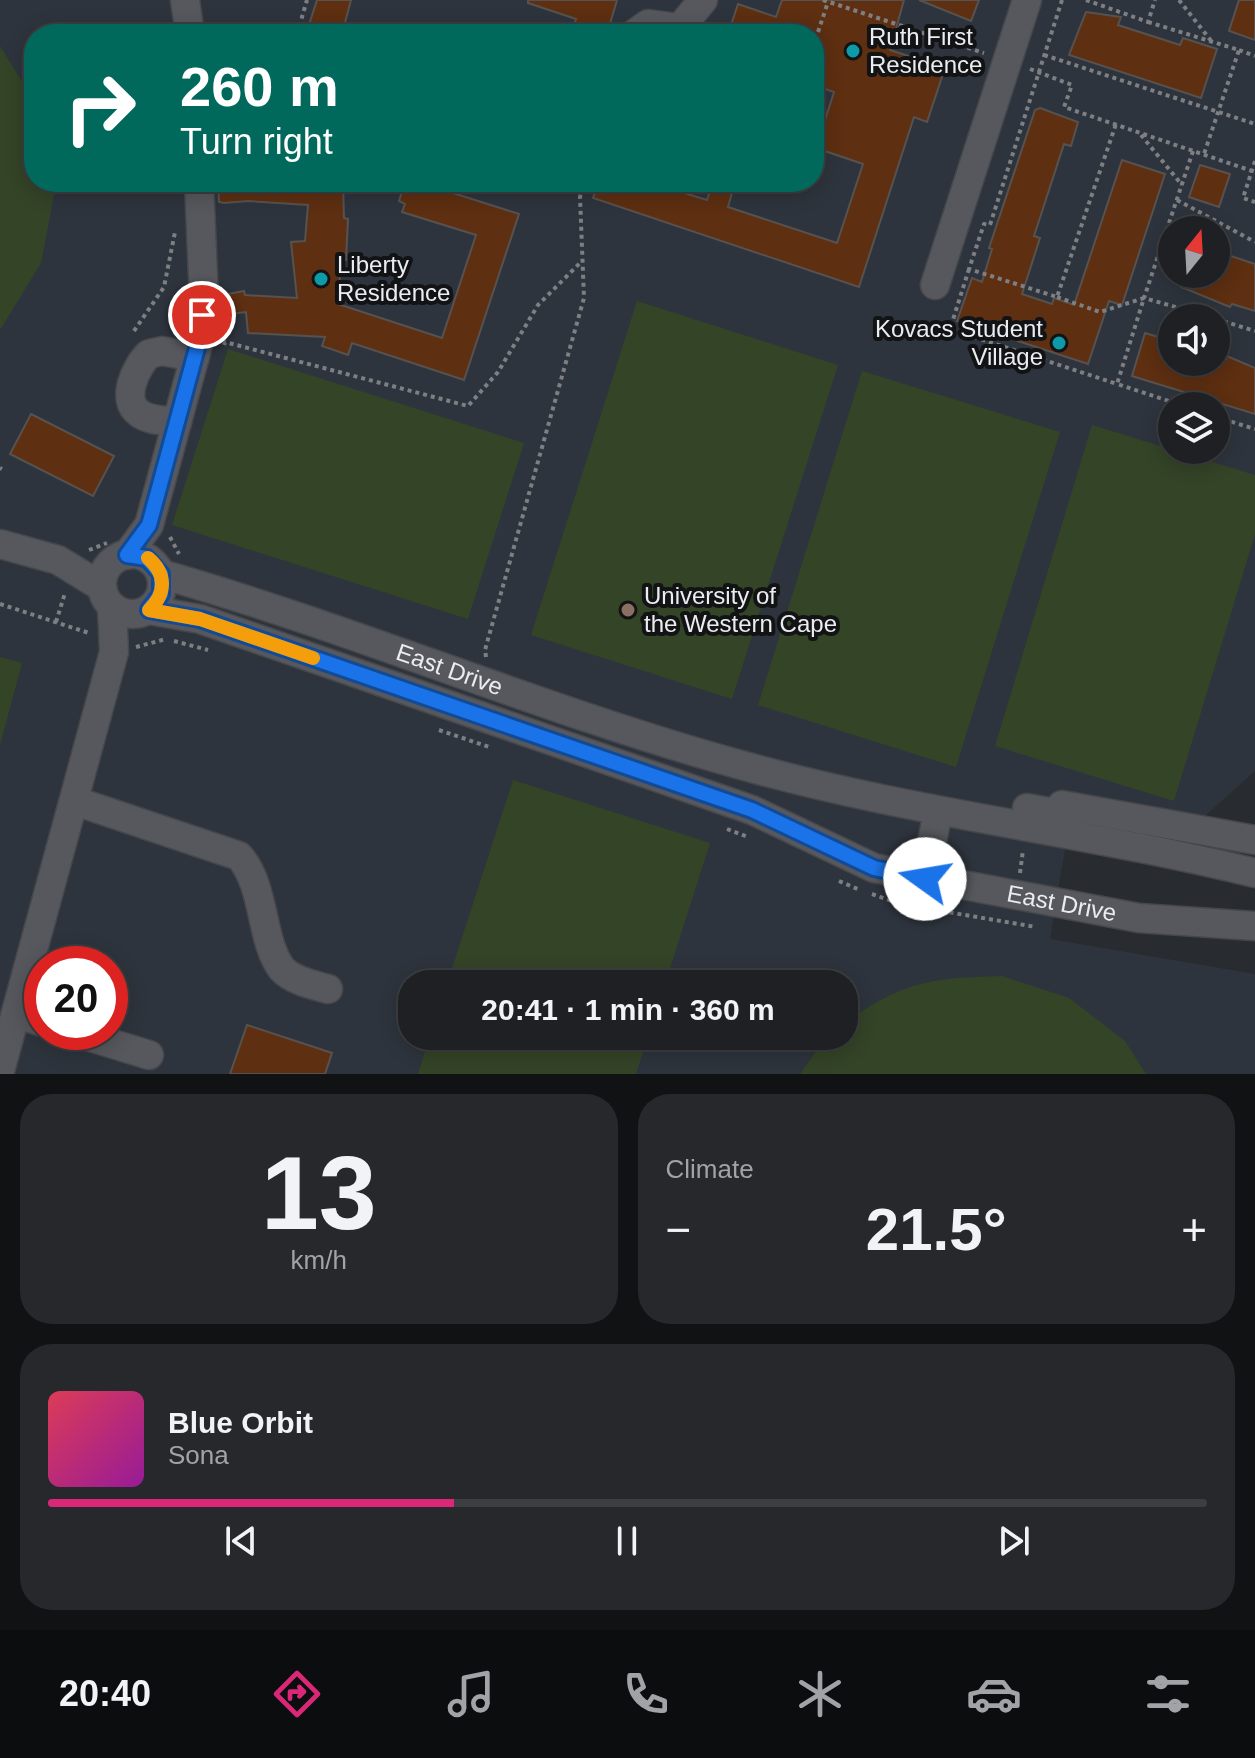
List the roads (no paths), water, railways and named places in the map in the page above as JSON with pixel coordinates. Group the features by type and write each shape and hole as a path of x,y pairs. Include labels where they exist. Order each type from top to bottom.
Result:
{"street":[{"path":"185,0 189,24"},
{"path":"682,24 703,0"},
{"path":"935,285 1027,0"},
{"path":"44,946 75,801 116,645 113,578 149,525 177,422 208,356 199,192"},
{"path":"177,422 140,414 134,408 131,389 149,354 162,351 208,356"},
{"path":"116,645 161,594 149,525"},
{"path":"0,544 113,578"},
{"path":"113,578 141,555 158,569"},
{"name":"East Drive","path":"158,569 738,765 856,796 1140,845 1255,873"},
{"path":"113,578 120,612 145,612"},
{"name":"East Drive","path":"145,612 200,619 752,810 874,868 1139,918 1255,926"},
{"path":"487,664 834,776 1060,814 1062,805 1255,840"},
{"path":"75,801 239,856 252,876 282,968 299,980 328,989"},
{"path":"925,879 938,811"},
{"path":"0,1071 24,1027"},
{"path":"128,1049 149,1055"}],"place":[{"name":"Ruth First Residence","path":"853,51"},
{"name":"Liberty Residence","path":"321,279"},
{"name":"Kovacs Student Village","path":"1059,343"},
{"name":"University of the Western Cape","path":"628,610"}]}
